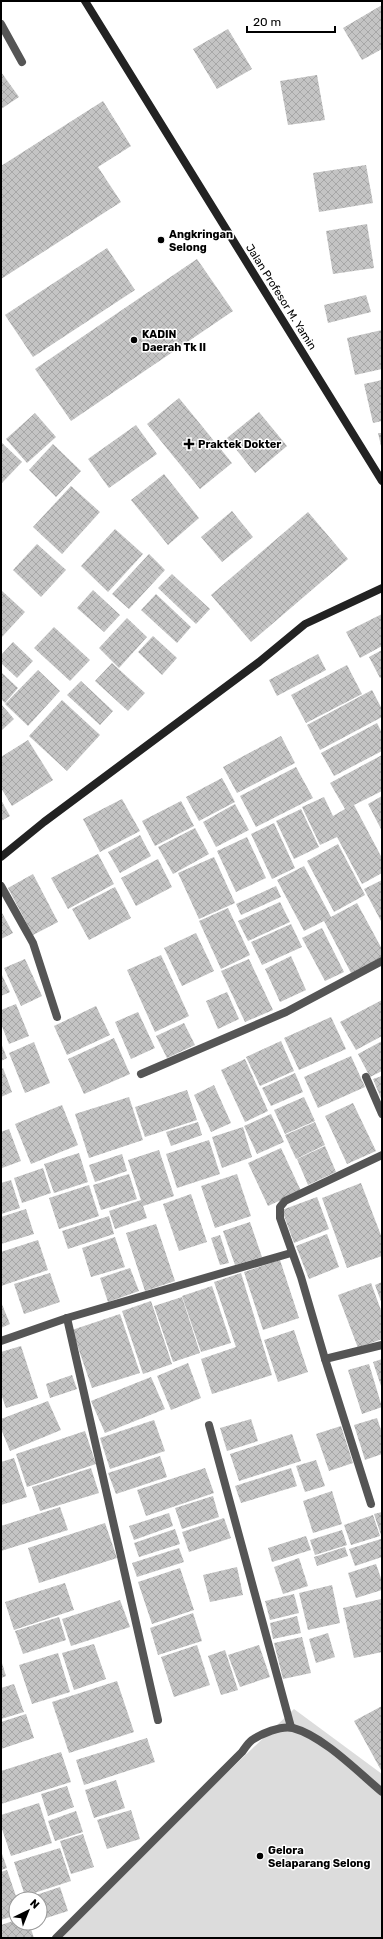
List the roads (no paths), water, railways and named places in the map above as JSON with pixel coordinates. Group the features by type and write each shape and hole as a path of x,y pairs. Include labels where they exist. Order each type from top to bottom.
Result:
{"main road":[{"name":"Jalan Profesor M. Yamin","path":"85,1 382,482"},
{"path":"1,857 44,822 259,662 305,624 382,588"}],"street":[{"path":"1,24 22,62"},
{"path":"1,886 40,958 57,1017"},
{"path":"141,1074 286,1012 382,961"},
{"path":"366,1077 382,1114"},
{"path":"371,1504 324,1359 301,1278 280,1218 280,1208 284,1201 382,1155"},
{"path":"1,1341 67,1318 291,1253"},
{"path":"67,1318 158,1720"},
{"path":"324,1359 382,1345"},
{"path":"209,1425 291,1727"},
{"path":"56,1938 242,1752 251,1741 276,1730 291,1727 314,1736 382,1792"}],"place":[{"name":"Angkringan Selong","path":"161,240"},
{"name":"KADIN Daerah Tk II","path":"134,340"},
{"name":"Praktek Dokter","path":"189,444"},
{"name":"Gelora Selaparang Selong","path":"260,1856"}]}
